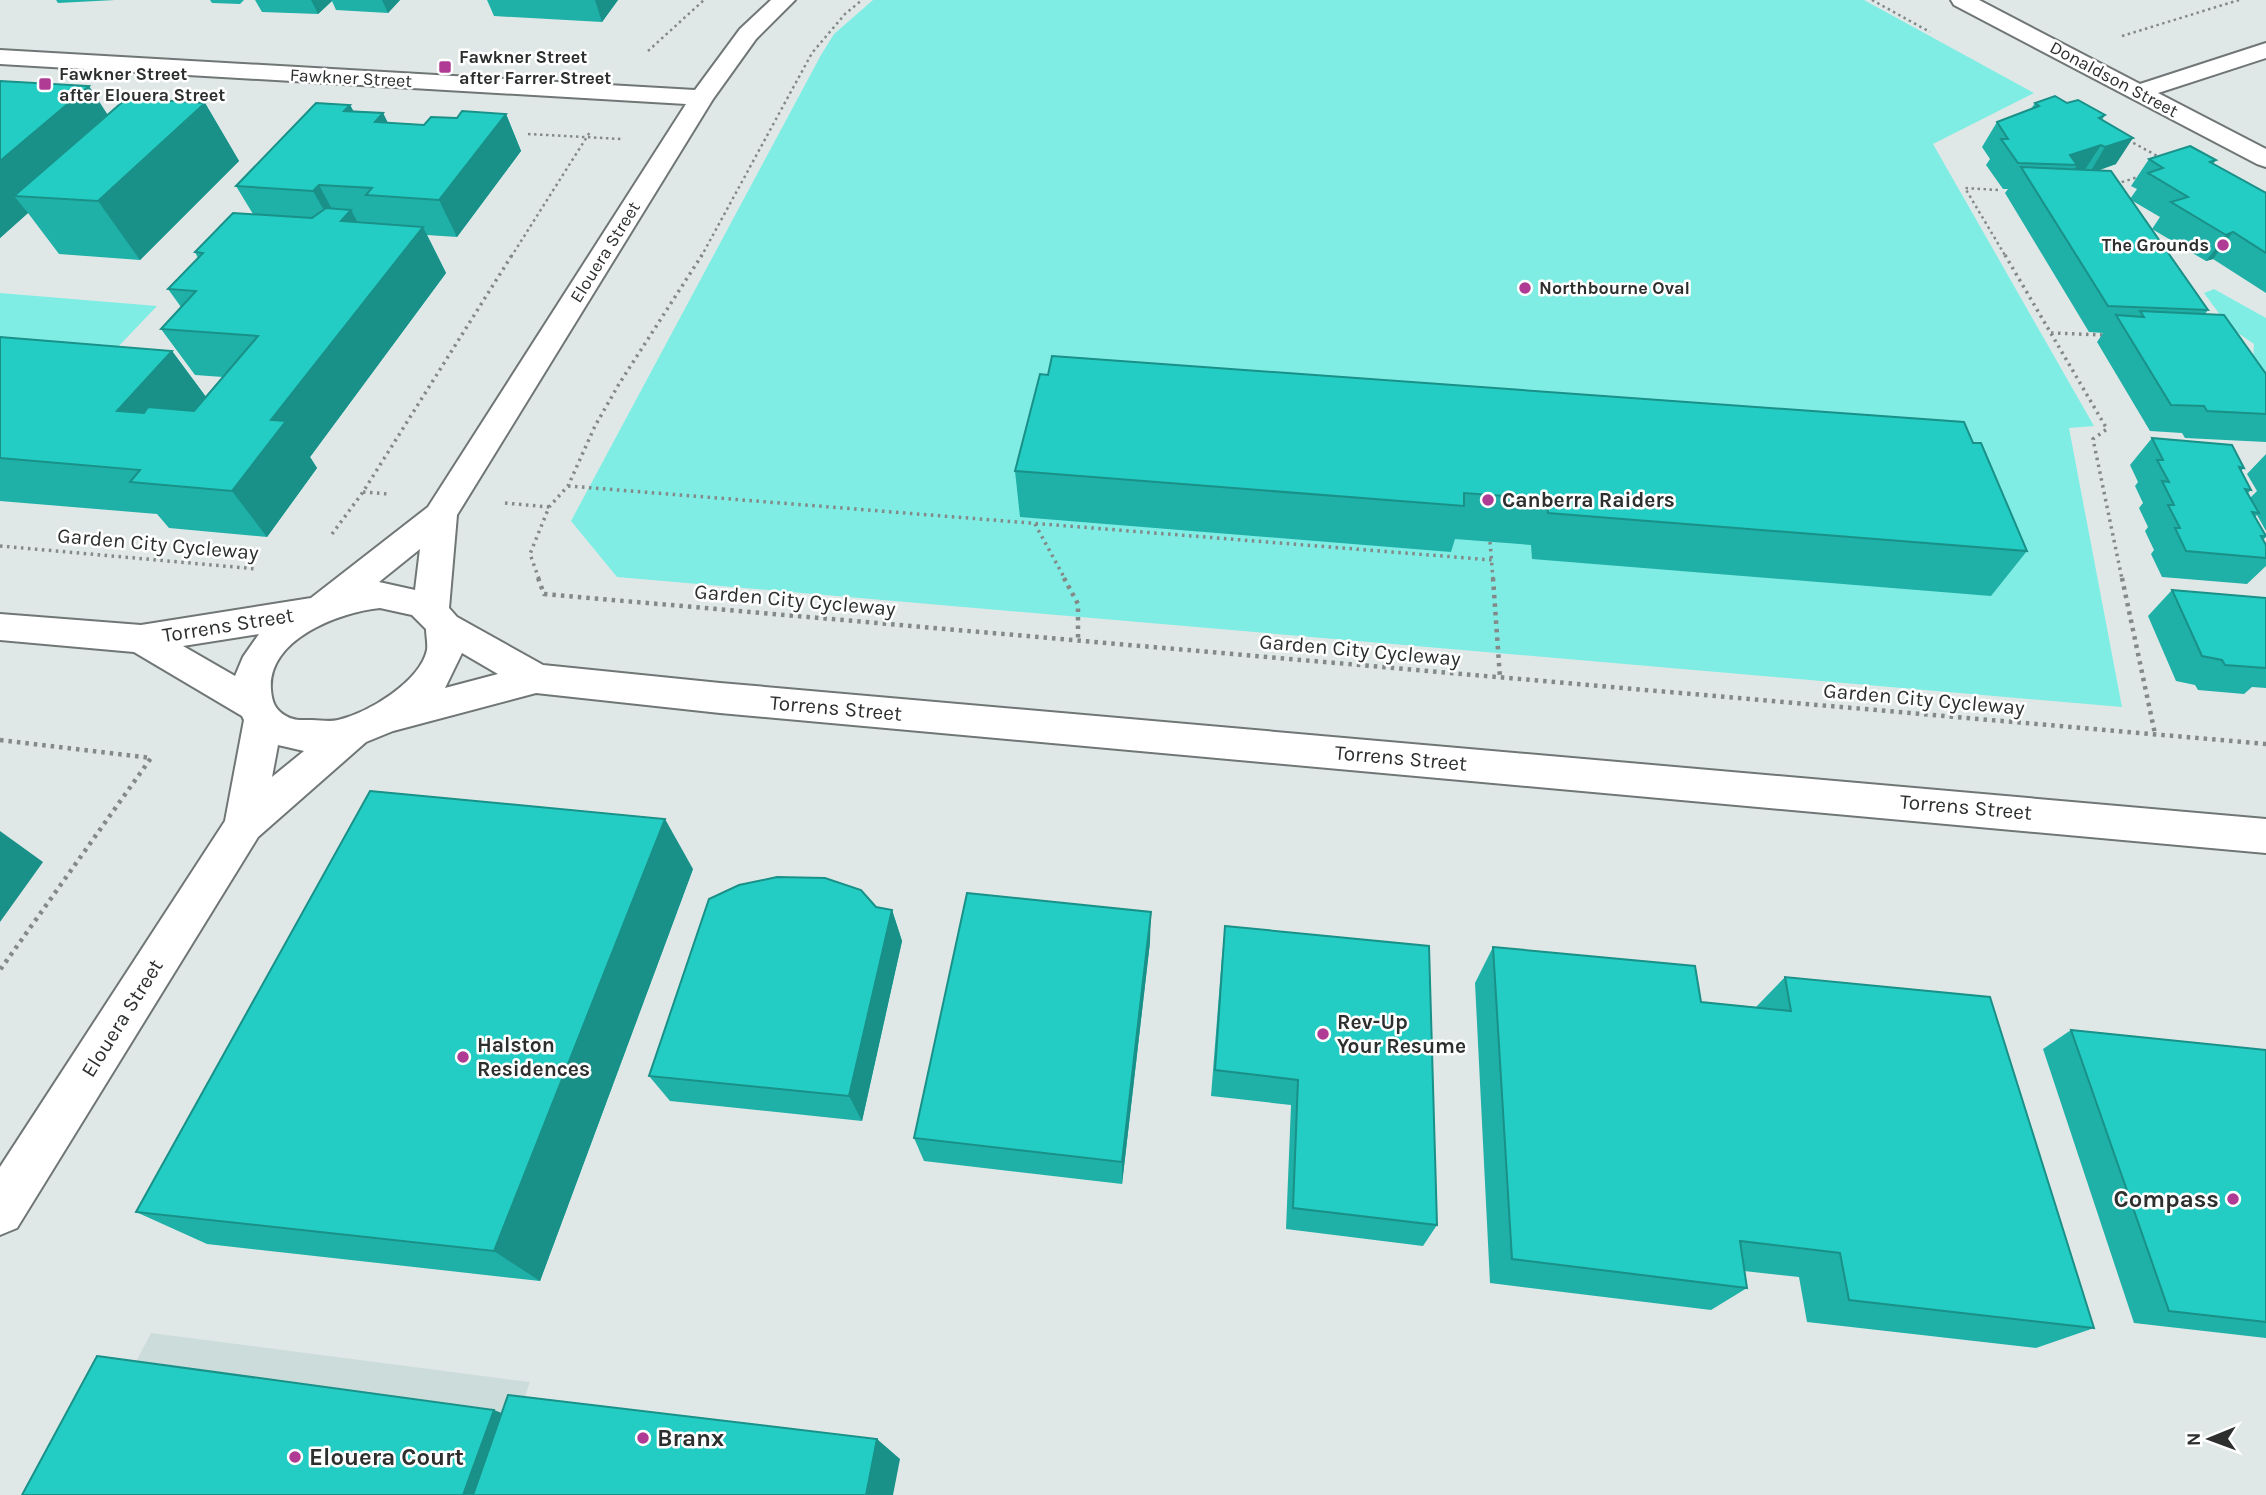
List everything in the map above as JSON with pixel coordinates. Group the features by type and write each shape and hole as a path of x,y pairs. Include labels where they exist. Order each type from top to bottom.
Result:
{"street":[{"name":"Elouera Street","path":"320,609 440,514 702,98 748,34 784,0"},
{"name":"Donaldson Street","path":"1962,0 2266,159"},
{"path":"2138,92 2266,50"},
{"name":"Fawkner Street","path":"0,57 702,98"},
{"name":"Elouera Street","path":"437,618 440,514"},
{"path":"380,595 409,598 437,618 446,649 436,673 416,698 369,725 326,737 301,736 273,728 258,713 250,690 252,677 265,652 286,630 320,609 347,599 380,595"},
{"name":"Torrens Street","path":"0,627 141,639 320,609"},
{"name":"Torrens Street","path":"437,618 536,679"},
{"name":"Torrens Street","path":"141,639 258,713"},
{"name":"Torrens Street","path":"369,725 536,679 720,698 2266,835"},
{"name":"Elouera Street","path":"244,825 258,713"},
{"name":"Elouera Street","path":"0,1211 244,825 369,725"}],"path":[{"path":"330,537 363,492 587,137 649,51 704,0"},
{"path":"862,0 845,14 812,53 694,270 607,405 568,486 1492,560"},
{"path":"2121,36 2239,0"},
{"path":"2120,195 2115,184 2151,173"},
{"path":"1998,190 1965,188 2107,429 2093,439 2155,734"},
{"path":"2050,333 2105,335"},
{"name":"Garden City Cycleway","path":"568,486 549,507 530,554 544,594 2266,744"},
{"path":"1034,523 1079,604 1078,641"},
{"path":"1490,542 1500,678"},
{"name":"Garden City Cycleway","path":"0,546 258,569"},
{"path":"0,740 151,758 0,970"}],"shaded area":[{"path":"873,0 1864,0 2034,93 1933,144 2094,426 2069,428 2122,707 617,577 571,521 821,55 834,34"},
{"path":"2214,289 2266,318 2266,376 2253,359 2254,344 2229,327 2204,293"},
{"path":"0,293 157,306 95,371 0,363"},
{"name":"Elouera Court","path":"151,1333 530,1382 490,1495 66,1495"}],"building":[{"path":"0,81 89,86 0,161"},
{"path":"2055,96 2067,103 2078,100 2105,115 2099,118 2133,138 2070,155 2077,165 2018,163 2001,139 2008,139 1997,122 2039,106 2035,103"},
{"path":"127,98 205,103 98,201 14,196"},
{"path":"316,103 350,105 344,111 383,113 375,122 424,125 431,117 457,118 462,111 506,114 439,200 366,195 372,188 319,185 313,191 236,186"},
{"path":"2190,146 2216,160 2210,162 2266,193 2266,253 2233,232 2226,235 2171,202 2188,197 2148,173 2163,168 2149,159"},
{"path":"2021,167 2111,171 2208,310 2108,306"},
{"path":"326,208 351,210 341,221 423,227 271,420 286,421 232,491 130,482 140,470 0,458 0,337 172,351 117,411 144,413 148,407 194,411 258,336 161,329 196,291 168,289 203,253 195,252 233,213 312,218"},
{"path":"2140,311 2224,315 2266,374 2266,414 2207,411 2204,406 2171,405 2116,315 2144,317"},
{"path":"1052,356 1964,422 1973,443 1981,443 2027,551 1548,513 1547,499 1464,493 1464,506 1015,471 1040,374 1048,375"},
{"path":"2152,438 2232,445 2244,468 2239,467 2251,490 2245,489 2259,513 2252,512 2266,536 2261,536 2266,545 2266,558 2186,551 2175,528 2180,528 2168,505 2174,505 2162,481 2169,482 2157,460 2163,460"},
{"path":"2172,590 2266,598 2266,668 2225,665 2222,660 2202,656"},
{"name":"Halston Residences","path":"370,791 665,819 494,1251 136,1212"},
{"path":"777,877 825,878 861,890 876,907 892,910 849,1096 649,1076 709,899 739,885"},
{"path":"967,893 1151,912 1122,1162 914,1138"},
{"path":"1225,926 1429,946 1437,1225 1293,1208 1298,1080 1215,1070"},
{"path":"1493,947 1695,966 1701,1002 1791,1011 1785,977 1990,997 2094,1328 1849,1300 1840,1253 1740,1241 1747,1288 1512,1259"},
{"path":"2071,1030 2266,1050 2266,1322 2169,1311"},
{"name":"Elouera Court","path":"97,1356 494,1410 463,1495 22,1495"},
{"name":"Branx","path":"508,1395 877,1439 866,1495 473,1495"}],"place":[{"name":"Fawkner Street after Farrer Street","path":"445,67"},
{"name":"Fawkner Street after Elouera Street","path":"45,84"},
{"name":"The Grounds","path":"2223,245"},
{"name":"Northbourne Oval","path":"1525,288"},
{"name":"Canberra Raiders","path":"1488,500"},
{"name":"Rev-Up Your Resume","path":"1323,1034"},
{"name":"Halston Residences","path":"463,1057"},
{"name":"Compass","path":"2233,1199"},
{"name":"Branx","path":"643,1438"},
{"name":"Elouera Court","path":"295,1457"}]}
